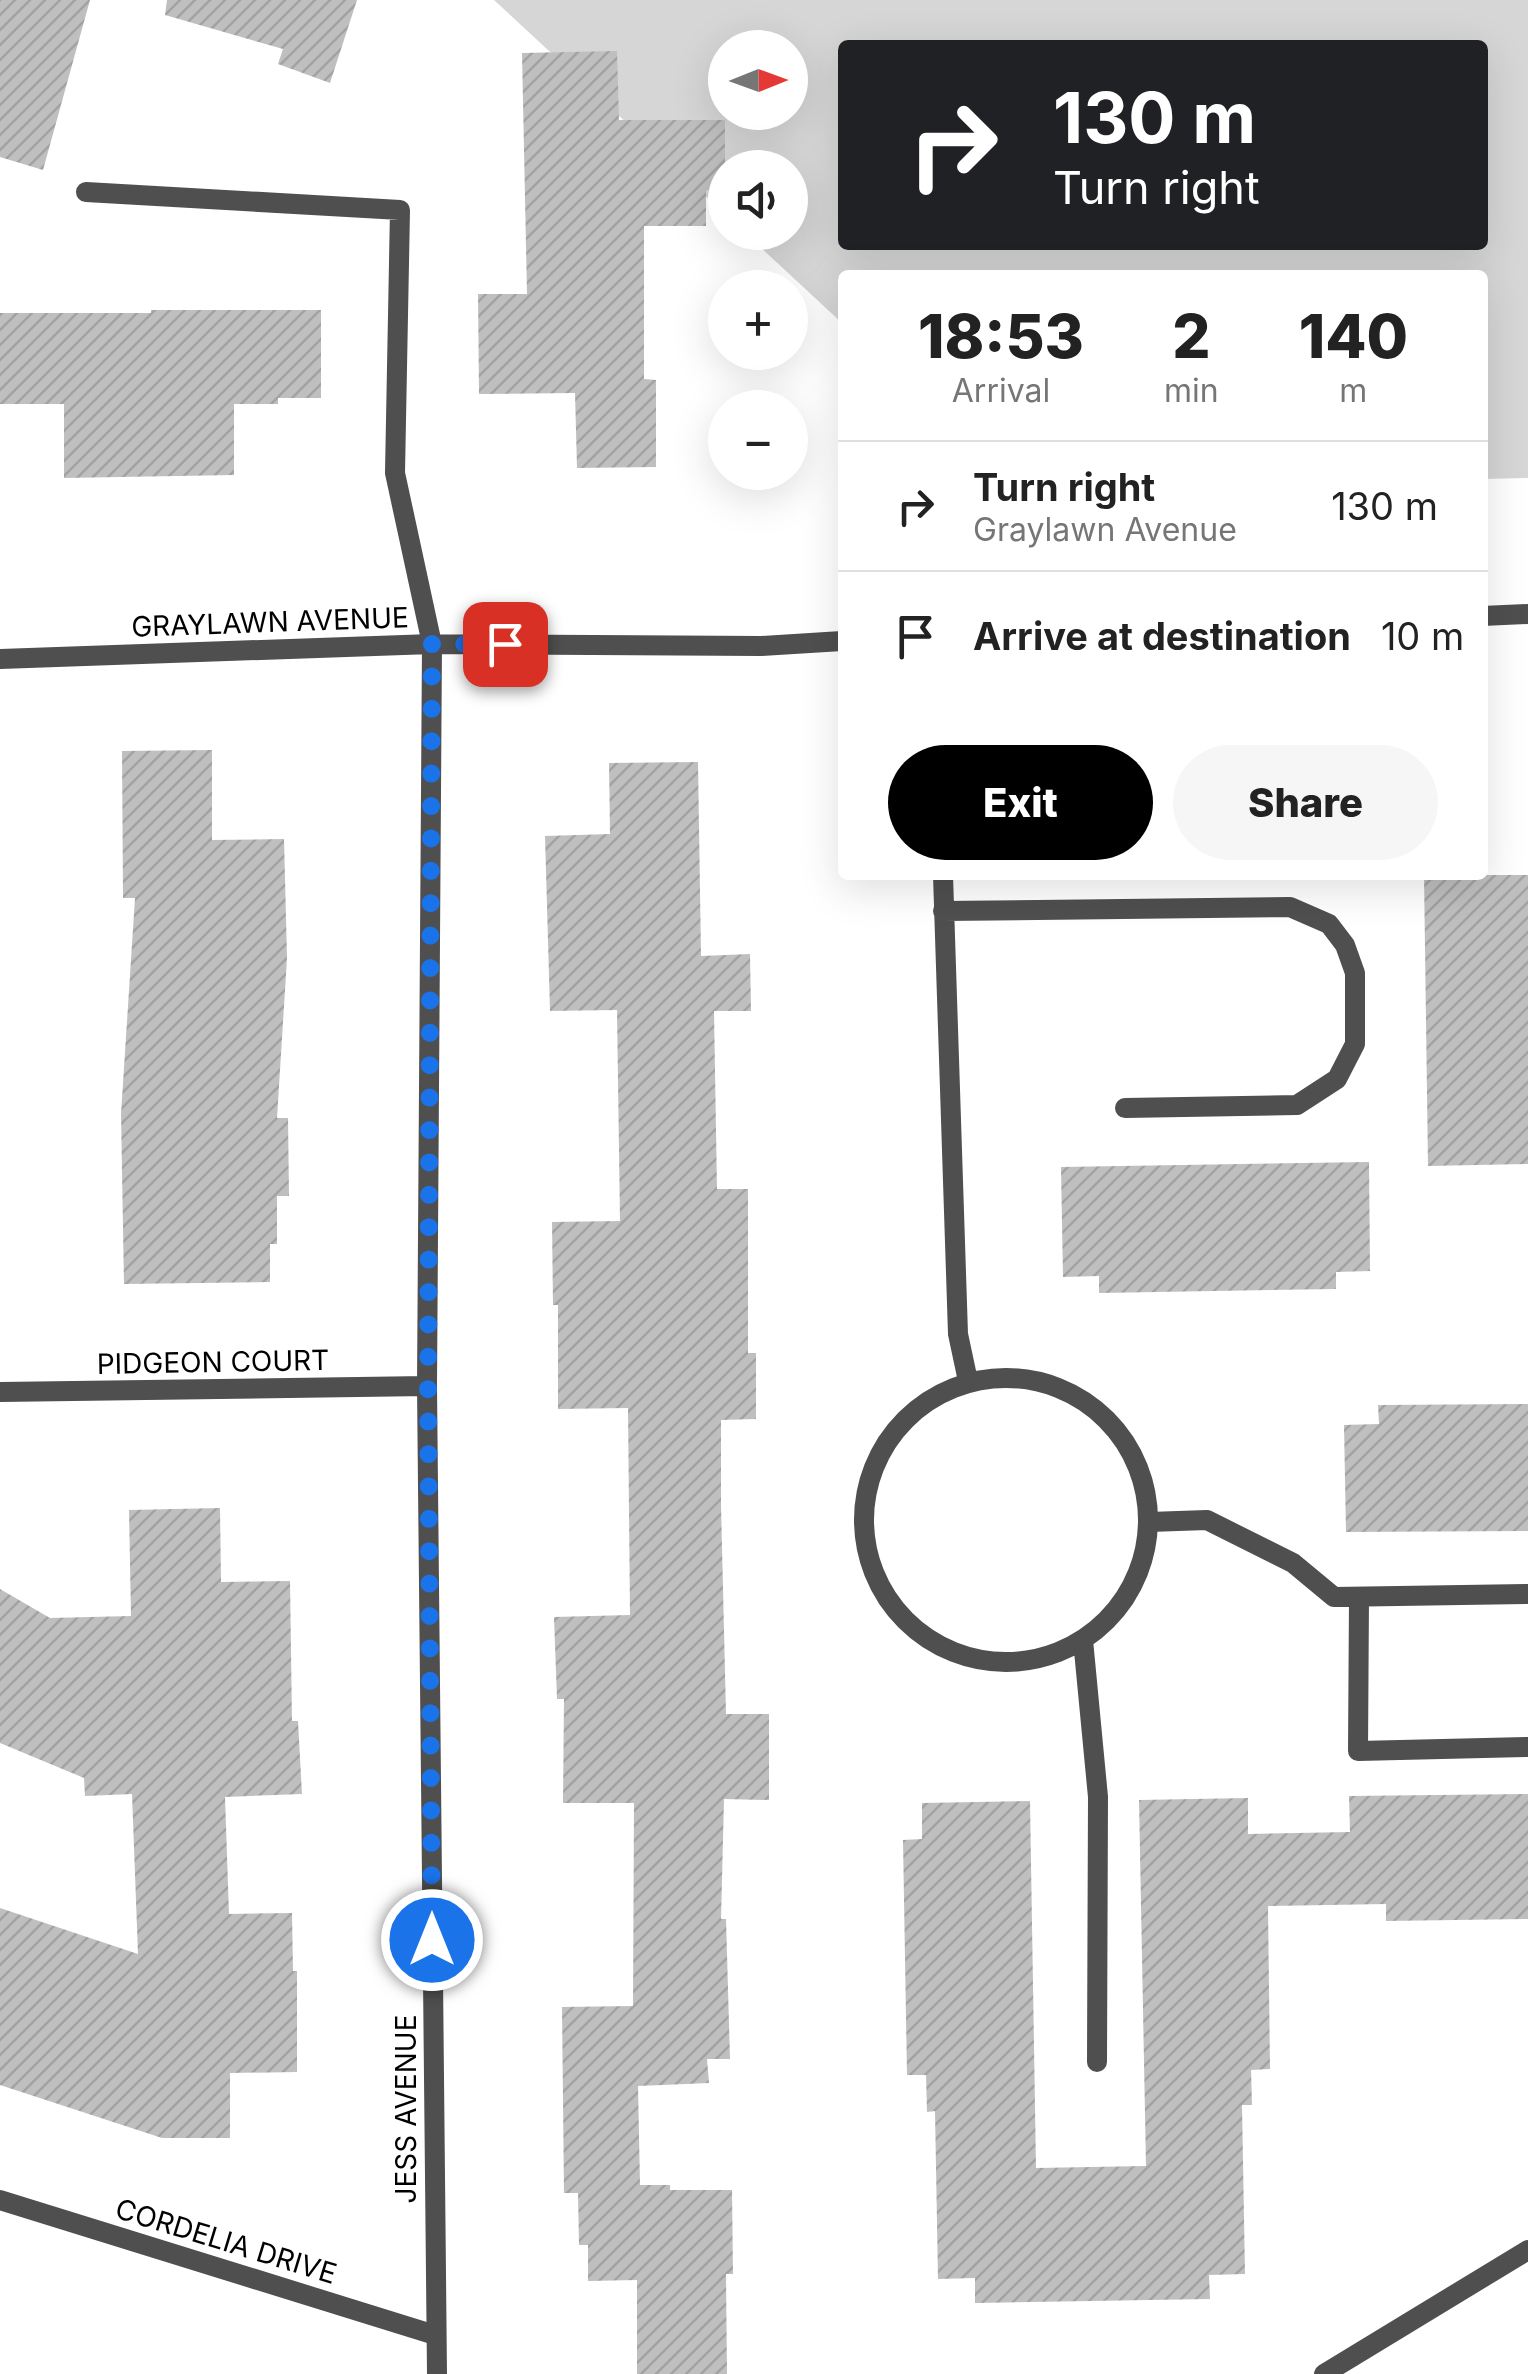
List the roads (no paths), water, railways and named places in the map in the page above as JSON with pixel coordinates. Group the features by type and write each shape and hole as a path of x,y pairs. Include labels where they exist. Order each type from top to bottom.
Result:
{"street":[{"name":"JESS AVENUE","path":"86,192 400,210 395,472 432,644 428,1386 437,2374"},
{"path":"1488,616 1528,614"},
{"name":"GRAYLAWN AVENUE","path":"0,659 432,644 761,646 838,640"},
{"path":"943,880 958,1334 968,1382"},
{"path":"943,910 1290,907 1328,924 1344,945 1355,973 1355,1044 1337,1079 1297,1105 1125,1108"},
{"path":"1006,1376 1043,1381 1078,1395 1108,1418 1131,1449 1145,1484 1149,1522 1144,1557 1131,1590 1110,1618 1083,1640 1051,1656 1018,1662 978,1660 942,1648 911,1626 886,1597 870,1562 863,1523 867,1485 881,1450 904,1420 934,1396 968,1382 1006,1376"},
{"name":"PIDGEON COURT","path":"0,1392 428,1386"},
{"path":"1149,1522 1207,1520 1293,1564 1334,1597 1528,1594"},
{"path":"1359,1596 1358,1751 1528,1747"},
{"path":"1083,1640 1098,1797 1097,2062"},
{"name":"CORDELIA DRIVE","path":"0,2200 435,2335"},
{"path":"1324,2374 1528,2250"}]}
